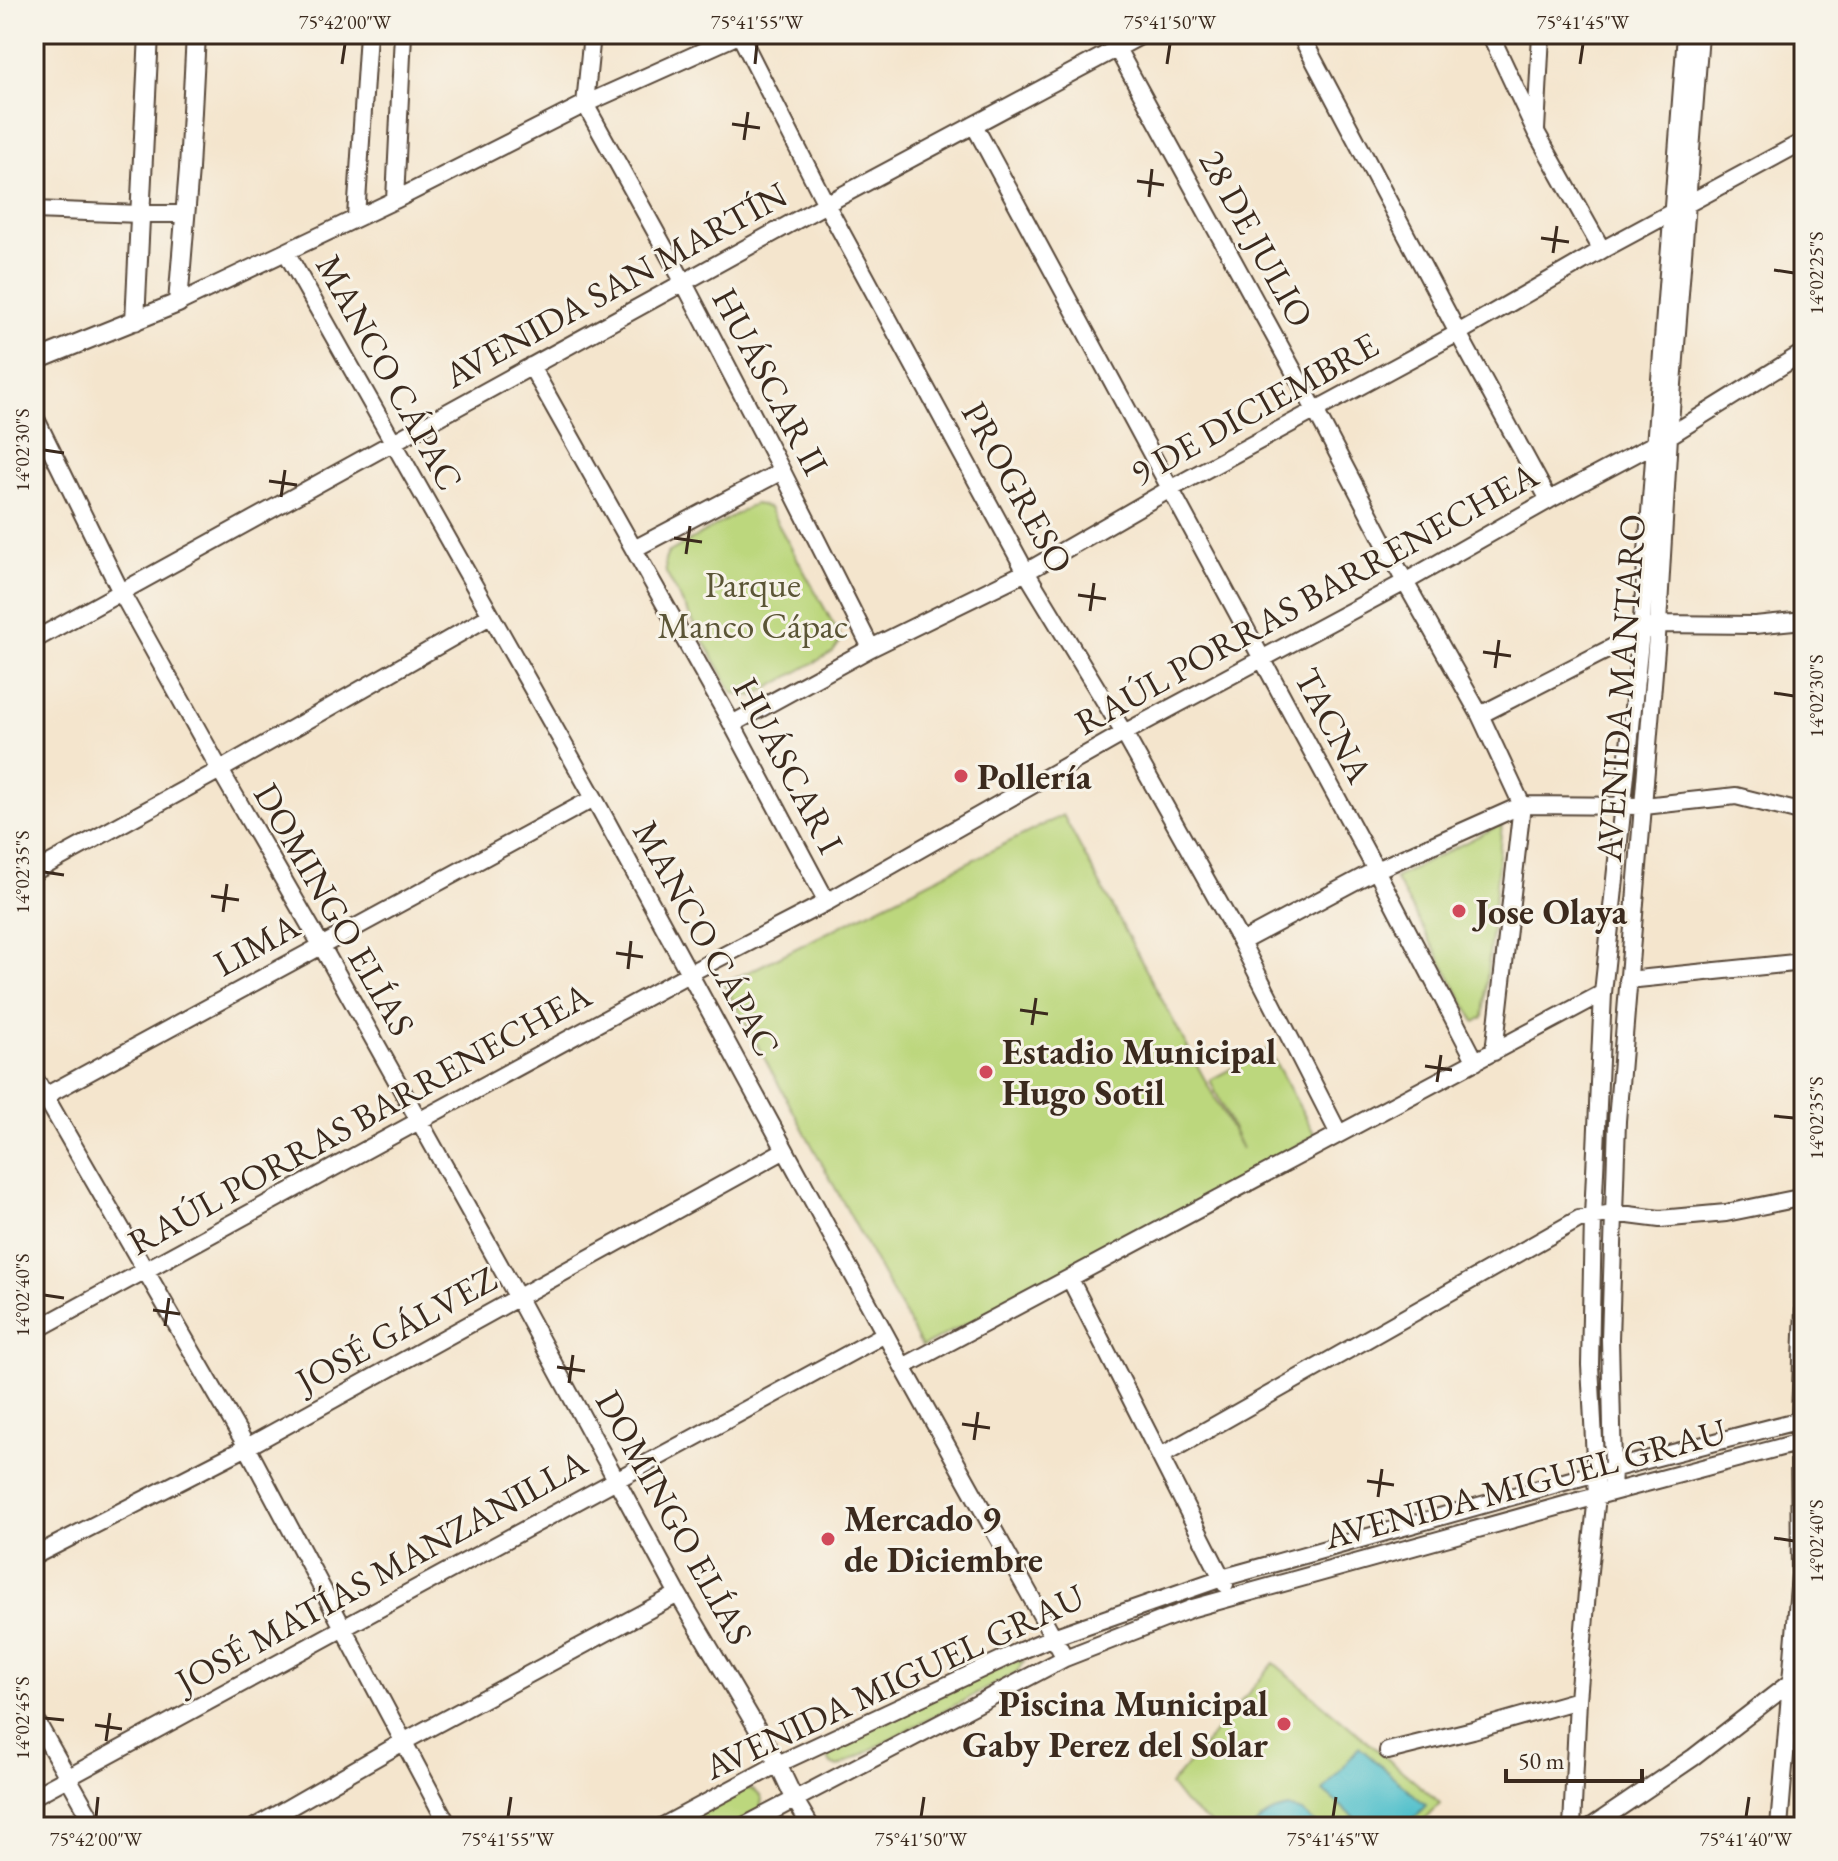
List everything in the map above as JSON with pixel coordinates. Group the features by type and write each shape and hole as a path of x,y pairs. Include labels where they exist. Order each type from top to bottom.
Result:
{"street":[{"path":"135,321 149,34"},
{"path":"178,303 196,34"},
{"path":"356,217 368,34"},
{"path":"395,200 403,34"},
{"path":"585,104 592,34"},
{"path":"34,361 178,303 395,200 585,104 740,34"},
{"name":"PROGRESO","path":"740,34 826,204 1026,572 1124,733 1241,942 1339,1134"},
{"name":"AVENIDA SAN MARTÍN","path":"34,640 974,125 1112,41 1144,34"},
{"path":"1300,34 1549,500"},
{"path":"1490,34 1536,132 1602,250"},
{"path":"1536,132 1541,34"},
{"path":"1605,1494 1596,1473 1590,1365 1603,993 1662,440 1679,207 1686,34"},
{"path":"1679,207 1700,34"},
{"name":"28 DE JULIO","path":"1112,41 1480,715 1522,805"},
{"name":"HUÁSCAR II","path":"585,104 684,283 871,648"},
{"name":"TACNA","path":"974,125 1376,870 1476,1062"},
{"name":"9 DE DICIEMBRE","path":"732,724 871,648 1026,572 1679,207 1804,141"},
{"path":"34,210 186,214"},
{"name":"MANCO CÁPAC","path":"286,252 594,798 1065,1658"},
{"name":"RAÚL PORRAS BARRENECHEA","path":"34,1331 690,973 827,902 1124,733 1662,440 1804,352"},
{"name":"HUÁSCAR I","path":"531,366 732,724 827,902"},
{"name":"DOMINGO ELÍAS","path":"34,415 121,592 518,1298 678,1594 778,1764 811,1827"},
{"name":"AVENIDA MANTARO","path":"1572,1827 1578,1700 1605,1494 1613,1468 1610,1339 1617,1121 1658,624 1662,440"},
{"path":"634,549 782,471"},
{"path":"34,872 490,616"},
{"path":"1480,715 1658,624 1755,625 1804,620"},
{"path":"1241,942 1376,870 1522,805 1644,806 1736,796 1804,813"},
{"name":"LIMA","path":"39,1099 594,798"},
{"path":"1494,1052 1522,805"},
{"path":"1628,980 1804,962"},
{"path":"903,1367 1603,993"},
{"path":"34,1077 39,1099 145,1271 247,1447 449,1827"},
{"name":"JOSÉ GÁLVEZ","path":"34,1556 247,1447 785,1150"},
{"path":"1161,1456 1579,1219 1613,1213 1660,1219 1726,1213 1804,1197"},
{"path":"1070,1279 1231,1596"},
{"path":"1779,1827 1798,1680 1804,1308"},
{"name":"JOSÉ MATÍAS MANZANILLA","path":"34,1796 885,1334"},
{"name":"AVENIDA MIGUEL GRAU","path":"661,1827 778,1764 1053,1637 1222,1578 1613,1468 1802,1420"},
{"name":"AVENIDA MIGUEL GRAU","path":"742,1827 1065,1658 1193,1608 1802,1442"},
{"path":"255,1827 403,1742 678,1594"},
{"path":"1591,1827 1694,1757 1798,1680"},
{"path":"1388,1751 1578,1700"},
{"path":"34,1717 96,1827"}],"green space":[{"name":"Parque Manco Cápac","path":"754,504 769,508 840,636 840,642 833,652 754,696 733,693 666,573 665,560 668,553"},
{"name":"Estadio Municipal Hugo Sotil","path":"1063,815 1242,1149 1210,1080 1268,1049 1315,1135 1254,1172 922,1347 724,984"},
{"path":"1502,824 1483,1017 1475,1022 1395,878"},
{"path":"1014,1661 1025,1661 1016,1673 838,1767 831,1764 828,1758 832,1747"},
{"name":"Piscina Municipal Gaby Perez del Solar","path":"1274,1663 1440,1803 1418,1827 1215,1827 1184,1803 1170,1785"},
{"path":"744,1788 760,1796 760,1810 727,1827 676,1827"}],"water":[{"path":"1359,1747 1426,1805 1407,1827 1366,1827 1323,1791"},
{"path":"1288,1808 1302,1812 1319,1827 1254,1827 1269,1814"}],"place":[{"name":"Pollería","path":"961,776"},
{"name":"Jose Olaya","path":"1459,911"},
{"name":"Estadio Municipal Hugo Sotil","path":"986,1072"},
{"name":"Mercado 9 de Diciembre","path":"828,1539"},
{"name":"Piscina Municipal Gaby Perez del Solar","path":"1284,1724"}]}
